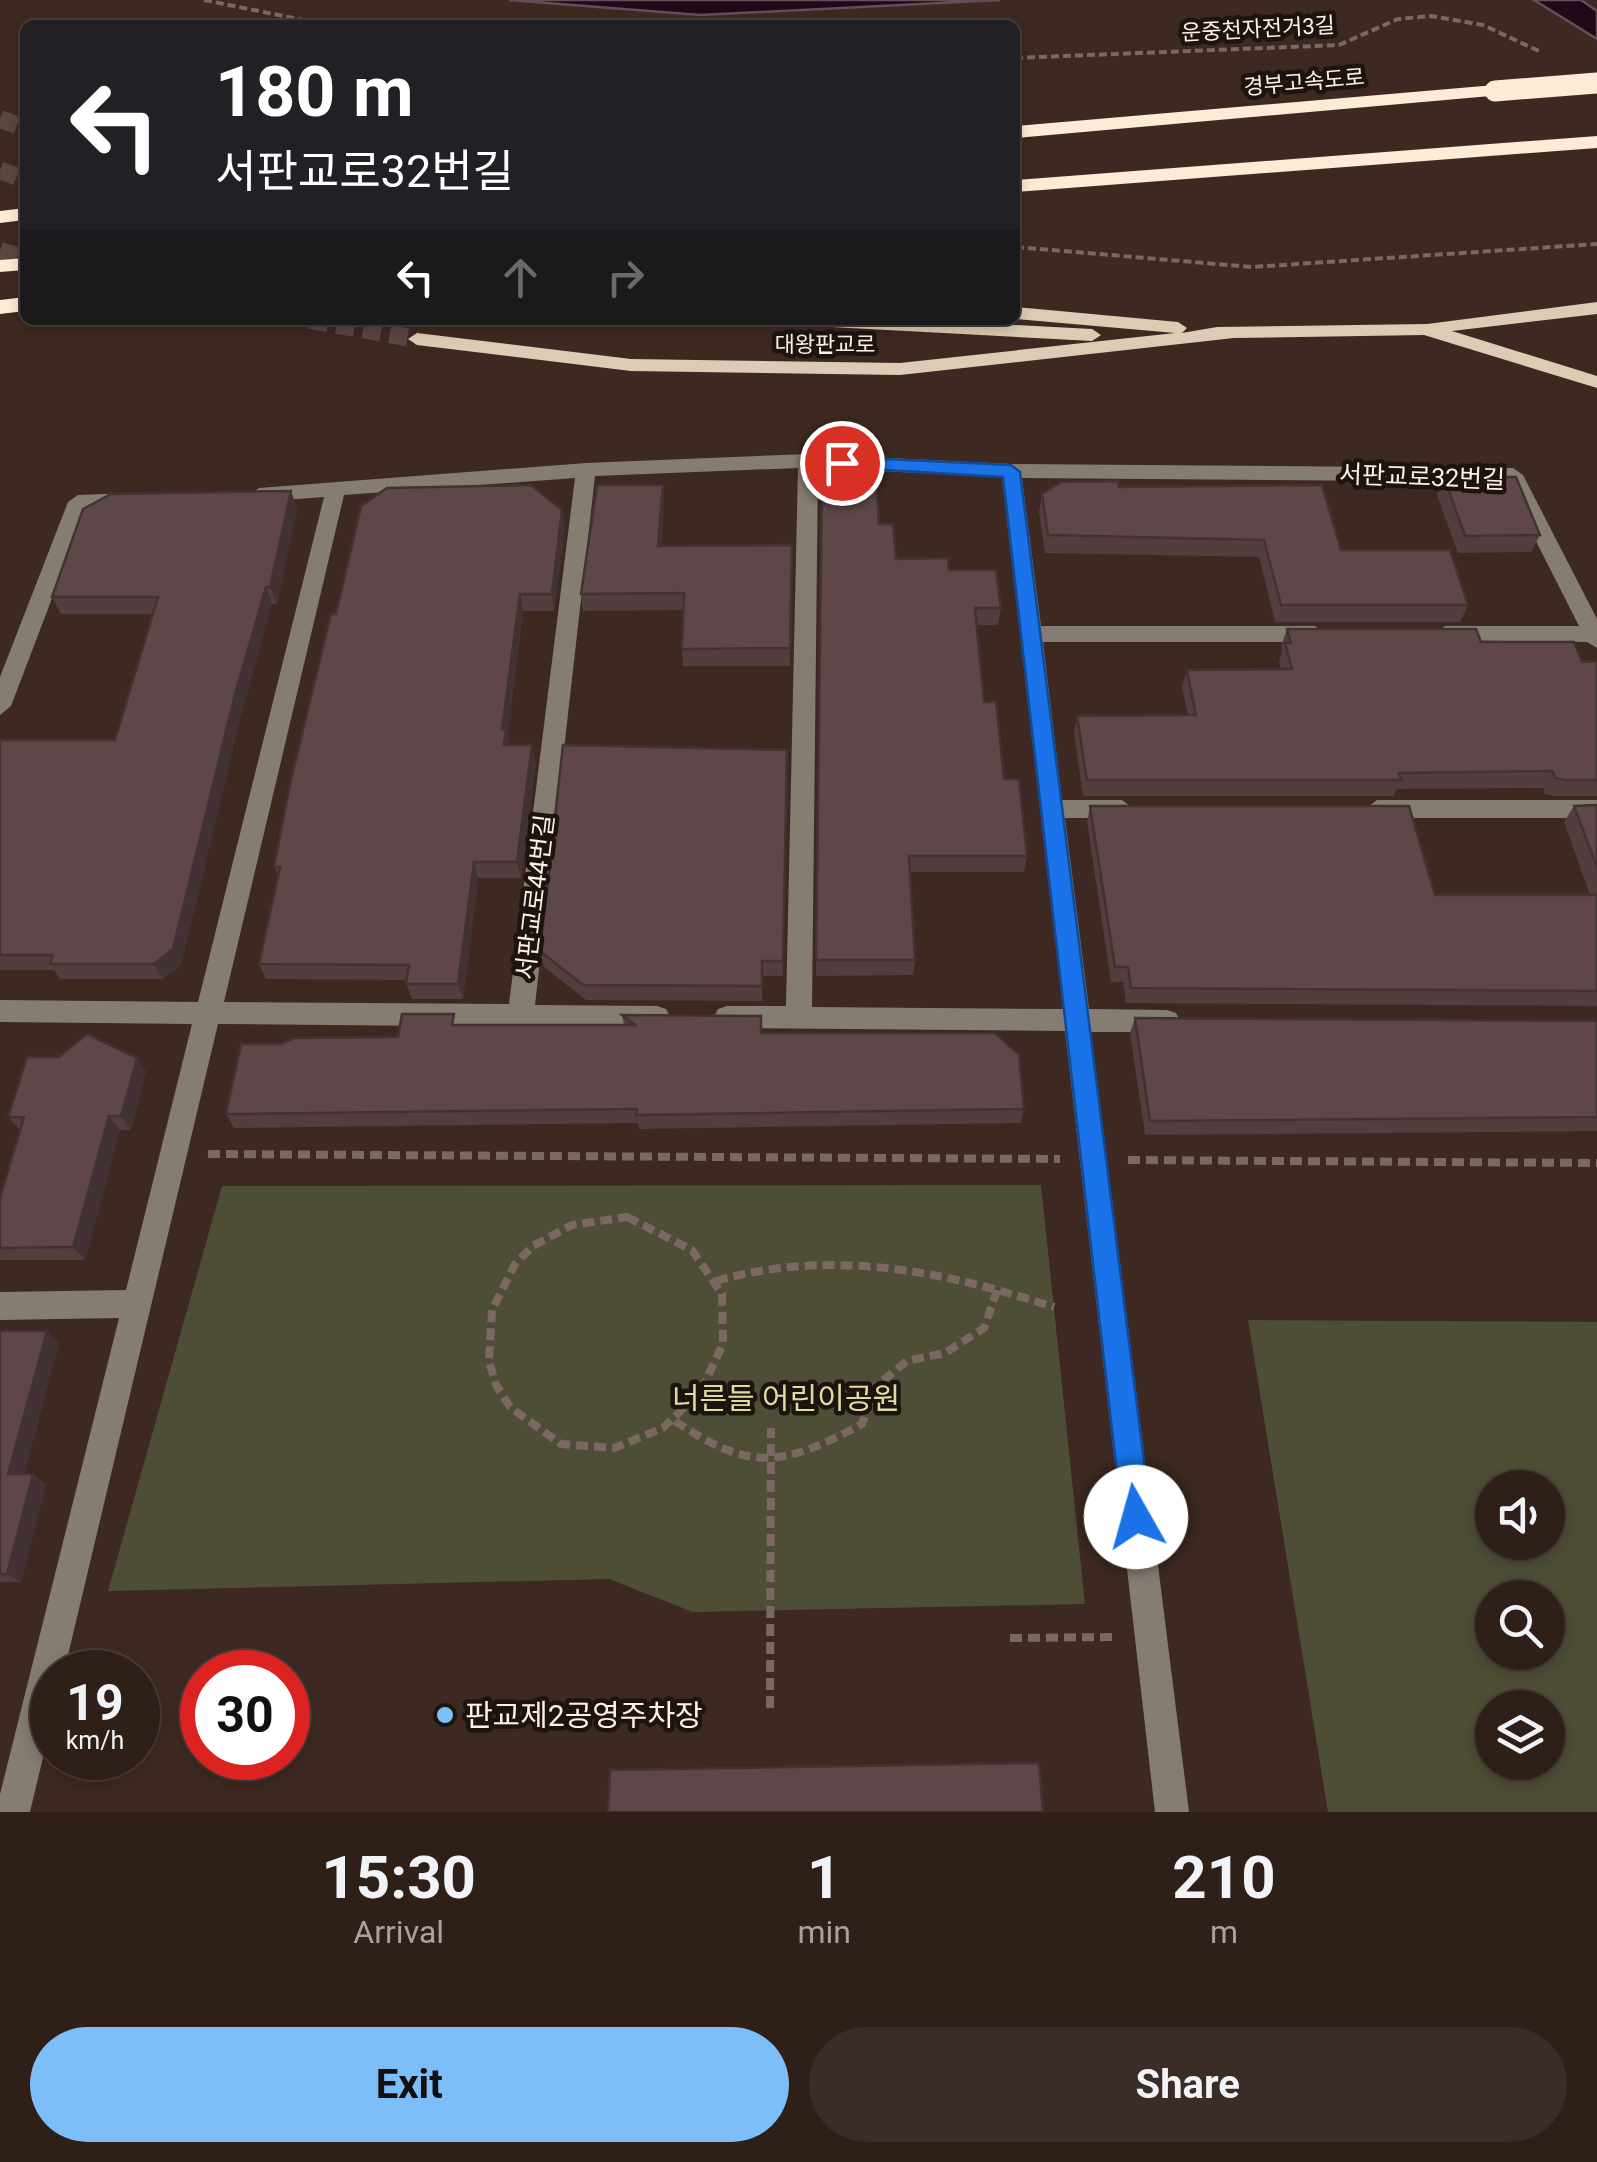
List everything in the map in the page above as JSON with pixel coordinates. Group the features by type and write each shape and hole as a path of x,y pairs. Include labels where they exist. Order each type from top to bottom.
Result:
{"highway":[{"name":"경부고속도로","path":"1020,132 1597,83"},
{"path":"1020,186 1597,142"}],"main road":[{"path":"1020,312 1233,333 1425,329 1597,308"},
{"name":"대왕판교로","path":"903,325 1082,335 1233,333"},
{"path":"1425,329 1597,382"},
{"name":"대왕판교로","path":"417,339 632,365 900,369 1233,333"}],"street":[{"name":"서판교로32번길","path":"586,470 808,461 1011,472 1513,475 1595,637 1419,634"},
{"path":"799,1018 808,461"},
{"path":"236,496 335,492 586,470"},
{"name":"서판교로44번길","path":"0,1011 521,1015 586,470"},
{"path":"1011,472 1172,1812"},
{"path":"14,1812 335,492"},
{"path":"0,706 78,502 157,499"},
{"path":"1030,634 1341,634"},
{"path":"1052,809 1149,809"},
{"path":"1344,809 1597,809"},
{"path":"521,1015 1198,1021"},
{"path":"0,1306 140,1304"}],"path":[{"path":"204,0 303,20"},
{"name":"운중천자전거3길","path":"1020,58 1339,44 1398,20 1430,16 1483,26 1554,63"},
{"path":"1020,248 1252,268 1597,244"},
{"path":"176,1154 1597,1163"},
{"path":"627,1218 664,1228 695,1249 716,1280 725,1315 722,1352 707,1388 675,1421 647,1439 608,1448 569,1445 534,1430 507,1404 490,1371 487,1331 497,1293 519,1259 550,1234 588,1219 627,1218"},
{"path":"716,1280 819,1262 945,1275 1054,1307"},
{"path":"675,1421 713,1449 757,1463 804,1456 862,1424 876,1386 907,1361 945,1353 984,1328 998,1288"},
{"path":"770,1708 771,1428"},
{"path":"1010,1638 1151,1636"}],"green space":[{"name":"너른들 어린이공원","path":"1041,1185 1085,1604 693,1612 609,1579 108,1591 222,1186"},
{"path":"1248,1320 1597,1322 1597,1812 1328,1812"}],"shaded area":[{"path":"509,0 1000,0 700,15"},
{"path":"1534,0 1581,0 1597,11 1597,39"}],"building":[{"path":"822,476 876,476 879,524 893,524 896,559 948,558 949,570 996,570 1001,608 975,608 984,702 996,702 1004,779 1019,779 1027,856 909,856 915,960 816,960"},
{"path":"1444,477 1516,477 1540,535 1465,536"},
{"path":"1118,481 1119,487 1322,485 1341,550 1450,550 1468,605 1281,605 1264,540 1048,535 1042,494 1061,482"},
{"path":"531,485 562,510 552,594 520,594 502,729 506,729 504,745 532,745 517,862 474,862 458,984 406,984 409,965 259,964 280,867 274,867 290,784 361,506 387,488"},
{"path":"597,485 663,485 658,546 792,545 790,648 682,649 684,593 581,594"},
{"path":"291,491 270,587 266,587 235,694 173,949 154,964 50,964 53,955 0,955 1,740 115,740 158,597 52,597 83,509 111,494"},
{"path":"1287,629 1476,629 1481,642 1574,642 1582,662 1597,661 1597,780 1555,778 1553,771 1399,773 1401,780 1087,780 1077,716 1196,715 1187,670 1292,669 1285,643 1291,643"},
{"path":"563,745 787,750 783,961 762,961 762,986 583,985 540,951"},
{"path":"1597,805 1597,867 1574,806"},
{"path":"1090,806 1409,806 1435,895 1597,895 1597,991 1131,988 1128,967 1115,967"},
{"path":"402,1014 454,1014 452,1025 635,1025 622,1015 761,1016 761,1033 995,1033 1019,1055 1024,1109 636,1115 637,1109 226,1114 241,1044 281,1044 294,1038 398,1037"},
{"path":"1135,1018 1597,1021 1597,1117 1150,1121"},
{"path":"87,1034 137,1058 121,1116 109,1116 73,1247 0,1248 0,1198 24,1117 8,1117 27,1057 59,1057"},
{"path":"0,1331 47,1331 8,1474 33,1474 7,1574 0,1574"},
{"path":"1039,1763 1043,1812 608,1812 610,1770"}],"tunnel":[{"path":"0,119 20,126"},
{"path":"0,170 20,178"},
{"path":"0,251 20,257"},
{"path":"338,325 417,339"}],"place":[{"name":"판교제2공영주차장","path":"445,1715"}],"route":[{"path":"842,463 1011,472 1136,1517"}]}
